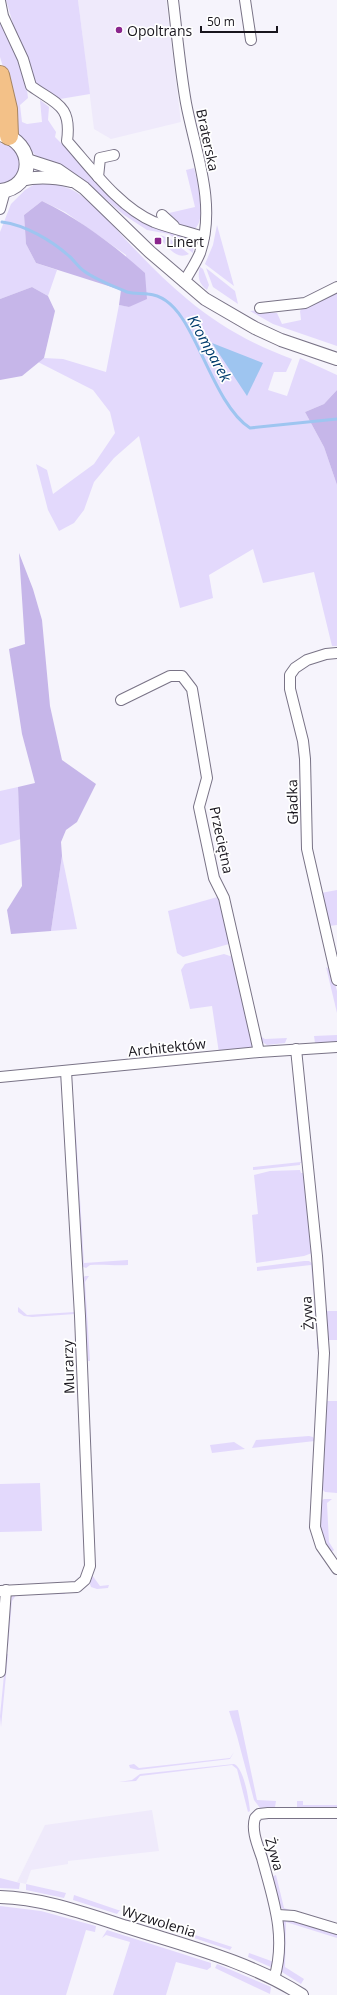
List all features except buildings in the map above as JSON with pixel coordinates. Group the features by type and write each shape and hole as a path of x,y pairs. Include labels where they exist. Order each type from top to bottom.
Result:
{"highway":[{"path":"0,74 8,109 5,135"}],"main road":[{"path":"2,191 14,187 21,180 26,171 27,160 23,149 17,141 5,135"}],"street":[{"name":"Braterska","path":"173,0 186,102 204,190 206,215 204,237 200,253 184,282"},
{"path":"245,0 251,40"},
{"path":"0,1 4,16 23,59 31,86 57,102 65,112 69,127 68,141 98,177 139,214 154,222 204,237"},
{"path":"98,177 100,158 114,155"},
{"path":"27,160 58,170 78,183 93,195 150,252 206,299 255,328 281,340 337,359"},
{"path":"21,180 47,177 78,183"},
{"path":"0,209 2,191"},
{"path":"162,215 175,228"},
{"path":"260,308 305,303 337,286"},
{"name":"Gładka","path":"337,653 307,660 294,668 290,675 290,688 303,741 305,759 307,849 337,980"},
{"name":"Przeciętna","path":"121,700 170,676 182,676 192,689 207,778 199,807 214,878 224,898 259,1052"},
{"name":"Architektów","path":"0,1077 259,1052 337,1047"},
{"name":"Żywa","path":"296,1049 317,1256 324,1353 315,1527 321,1546 337,1569"},
{"name":"Murarzy","path":"0,1672 3,1591 77,1587 85,1580 90,1566 80,1316 66,1071"},
{"name":"Żywa","path":"274,1979 279,1962 280,1946 278,1916 254,1833 255,1818 260,1814 268,1813 337,1814"},
{"name":"Wyzwolenia","path":"0,1897 36,1901 104,1920 199,1950 248,1967 274,1979 302,1995"},
{"path":"278,1916 294,1916 337,1929"}],"shaded area":[{"path":"6,0 78,0 90,94 54,100 31,86"},
{"path":"78,0 166,0 181,122 111,139 94,129"},
{"path":"0,18 26,81 28,98 20,105 22,122 27,124 42,122 40,100 49,107 48,120 56,132 55,137 66,148 71,148 137,217 190,241 194,245 193,253 169,234 147,230 124,215 80,177 67,169 37,158 27,144 17,134 7,80 0,57"},
{"path":"0,143 9,145 15,149 19,155 20,162 19,169 15,176 9,181 0,185"},
{"path":"194,168 201,208 199,224 195,229 181,225 169,213 195,207 186,170"},
{"path":"38,182 62,186 76,192 90,202 163,278 199,309 237,334 264,348 292,359 286,372 274,372 268,390 287,396 300,358 337,375 337,390 324,404 305,412 324,447 337,485 337,646 332,646 314,572 263,583 253,549 209,575 213,598 180,608 139,436 114,458 94,482 84,510 74,523 59,531 48,510 36,464 47,470 53,494 94,464 115,433 110,412 93,390 38,362 44,358 63,359 106,372 119,305 130,307 126,255 65,212 42,201 24,215 26,244 36,263 57,270 48,296 32,287 0,299 0,232 11,204 25,190"},
{"path":"42,201 96,233 145,273 147,299 129,307 119,305 121,290 36,263 26,244 24,215"},
{"path":"217,225 234,286 205,264 213,245"},
{"path":"160,235 169,238 189,254 181,256 177,255 162,241 164,239"},
{"path":"200,267 203,269 209,285 207,290 199,280"},
{"path":"206,268 235,291 238,304 213,287"},
{"path":"32,287 48,296 55,311 44,358 22,376 0,380 0,299"},
{"path":"337,293 337,346 273,324 250,311 260,310 260,313 277,313 282,324 301,320 300,311 304,306"},
{"path":"337,390 337,485 324,447 305,412 324,404"},
{"path":"19,553 33,589 42,620 50,706 62,760 96,784 77,822 66,830 61,842 62,856 51,931 11,934 7,910 22,886 18,787 35,783 22,734 9,649 25,644"},
{"path":"18,787 21,839 0,845 0,791"},
{"path":"62,856 77,929 51,931"},
{"path":"337,890 337,925 329,926 321,893"},
{"path":"221,896 229,944 183,957 177,953 168,911"},
{"path":"224,954 233,957 255,1046 246,1050 219,1053 212,1006 190,1009 181,970 185,964"},
{"path":"326,967 331,970 337,991 337,1013"},
{"path":"337,1035 337,1043 319,1045 315,1043 314,1036"},
{"path":"260,1036 265,1039 287,1038 285,1043 267,1045 262,1042"},
{"path":"294,1090 298,1091 304,1162 300,1163 300,1165 253,1170 253,1167 301,1162"},
{"path":"75,1119 84,1263 128,1260 128,1265 90,1265 86,1268 81,1266 72,1121"},
{"path":"300,1170 301,1173 305,1173 312,1253 304,1256 256,1263 252,1215 258,1214 254,1175 270,1171"},
{"path":"309,1261 313,1264 320,1348 317,1349 317,1326 311,1265 257,1271 257,1267"},
{"path":"85,1276 89,1276 85,1282 90,1361 88,1361 82,1279"},
{"path":"18,1307 27,1315 75,1312 75,1314 32,1317 24,1316 18,1312"},
{"path":"337,1311 337,1340 329,1340 329,1345 326,1345 324,1312"},
{"path":"326,1401 337,1401 337,1493 325,1492 320,1487"},
{"path":"309,1436 313,1437 315,1441 252,1448 256,1440"},
{"path":"234,1442 245,1449 212,1453 210,1445"},
{"path":"40,1483 42,1531 0,1532 0,1484"},
{"path":"324,1499 332,1499 327,1503 329,1542 334,1550 329,1554 318,1531 321,1501"},
{"path":"92,1575 100,1586 109,1585 108,1588 97,1589 91,1587 89,1581"},
{"path":"65,1591 65,1594 16,1595 12,1601 8,1647 6,1644 12,1595"},
{"path":"6,1654 8,1654 1,1727 0,1716"},
{"path":"238,1710 257,1800 276,1801 275,1807 260,1808 254,1800 229,1711"},
{"path":"234,1752 230,1759 138,1770 130,1768 129,1765 134,1764 139,1768 230,1758"},
{"path":"234,1764 241,1771 250,1811 248,1812 237,1769 232,1765 140,1776 136,1781 119,1782 132,1780 140,1774"},
{"path":"297,1801 303,1801 303,1805 337,1805 337,1810 297,1810"},
{"path":"152,1810 159,1851 68,1861 68,1864 31,1870 26,1884 17,1882 45,1825"},
{"path":"276,1875 284,1908 290,1910 288,1912 280,1907 271,1877"},
{"path":"0,1878 20,1883 19,1889 0,1888"},
{"path":"26,1884 66,1893 64,1898 26,1890"},
{"path":"74,1895 120,1910 117,1914 73,1900"},
{"path":"0,1906 41,1911 96,1926 95,1932 86,1930 66,1995 0,1995"},
{"path":"286,1919 337,1932 337,1938 286,1922 285,1967 304,1979 301,1984 282,1972 282,1922"},
{"path":"159,1922 179,1929 178,1933 157,1926"},
{"path":"107,1930 211,1963 211,1967 207,1970 176,1962 166,1995 113,1995 130,1942 106,1935 102,1938"},
{"path":"186,1932 232,1947 230,1950 185,1935"},
{"path":"249,1953 274,1962 273,1968 248,1957"},
{"path":"217,1964 271,1987 270,1994 215,1968"}],"water":[{"path":"212,343 263,363 247,396"}],"waterway":[{"name":"Kromparek","path":"2,222 20,226 46,239 69,256 82,269 99,280 127,292 158,296 171,305 182,318 189,330 212,377 230,407 239,419 250,428 337,419"}],"place":[{"name":"Opoltrans","path":"119,30"},
{"name":"Linert","path":"158,241"}]}
